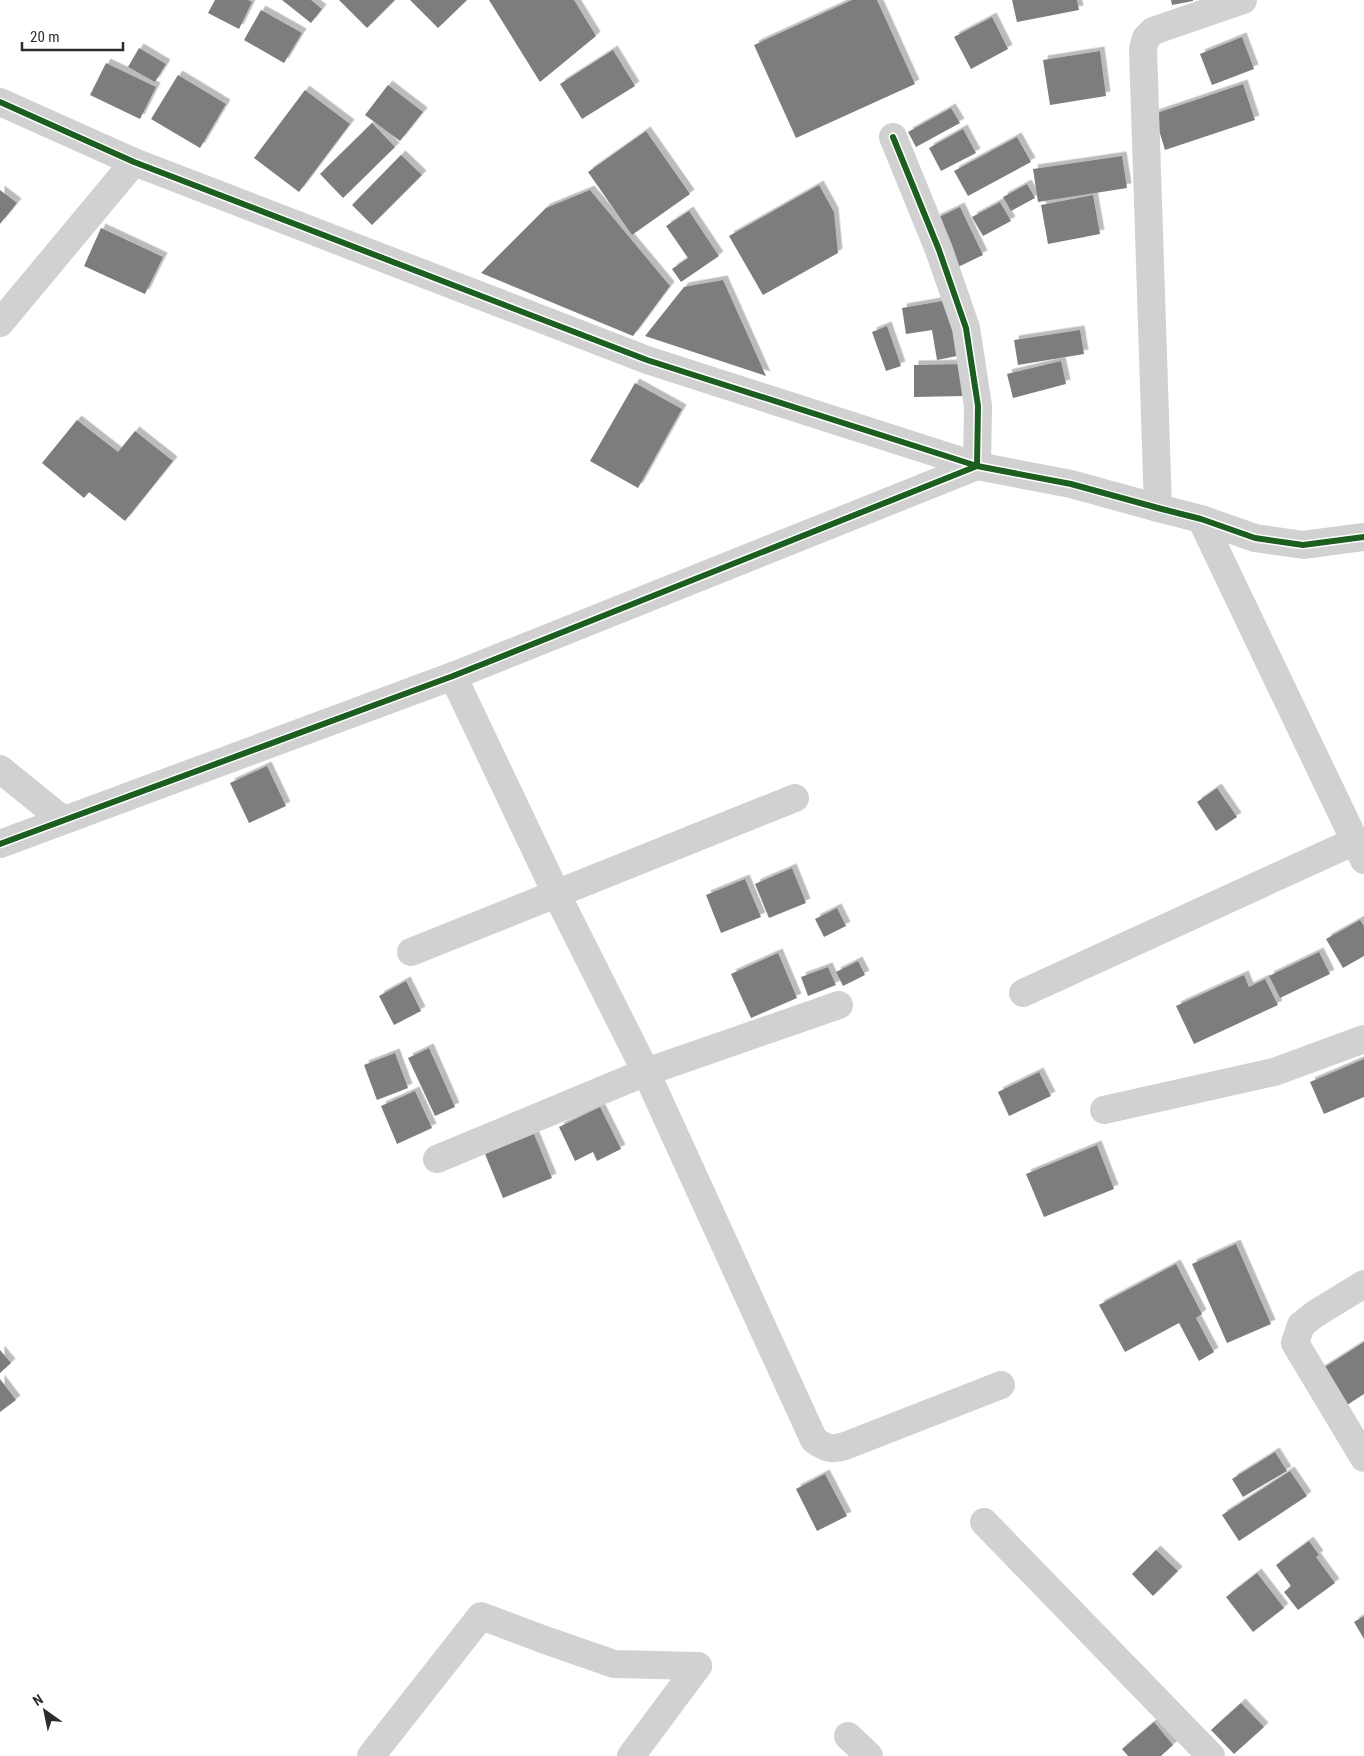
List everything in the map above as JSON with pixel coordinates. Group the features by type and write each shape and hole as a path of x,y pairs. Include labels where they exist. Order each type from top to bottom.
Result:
{"street":[{"path":"1158,508 1143,49 1146,38 1153,31 1243,0"},
{"path":"0,102 134,162 647,360 977,466 1071,484 1201,519 1255,538 1303,545 1364,537"},
{"path":"893,137 939,250 966,328 978,406 977,466"},
{"path":"0,322 134,162"},
{"path":"0,844 453,676 977,466"},
{"path":"1023,993 1359,850 1201,519"},
{"path":"453,676 557,895 646,1072 814,1440 823,1446 833,1449 845,1446 1001,1385"},
{"path":"0,770 63,820"},
{"path":"411,952 795,798"},
{"path":"437,1159 646,1072 839,1004"},
{"path":"1104,1110 1274,1072 1364,1039"},
{"path":"1364,1284 1300,1325 1295,1343 1364,1458"},
{"path":"984,1522 1211,1756"},
{"path":"370,1756 481,1616 614,1664 698,1666 631,1756"},
{"path":"848,1736 869,1756"}],"building":[{"path":"215,0 248,0 252,2 239,29 208,13"},
{"path":"282,0 311,0 322,9 311,23"},
{"path":"339,0 395,0 367,28"},
{"path":"410,0 467,0 438,28"},
{"path":"489,0 574,0 596,36 540,82"},
{"path":"852,0 877,0 915,84 796,138 754,45"},
{"path":"1012,0 1077,0 1079,10 1017,22"},
{"path":"1171,0 1193,0 1193,1 1172,5"},
{"path":"261,10 302,33 284,63 244,40"},
{"path":"992,17 1008,49 971,69 954,37"},
{"path":"1242,37 1254,69 1212,85 1200,54"},
{"path":"139,48 166,64 155,82 128,67"},
{"path":"613,50 635,86 582,119 560,84"},
{"path":"1100,51 1106,96 1050,105 1043,60"},
{"path":"106,63 156,87 140,119 90,95"},
{"path":"178,75 226,104 200,148 151,119"},
{"path":"1243,84 1255,120 1165,150 1154,114"},
{"path":"388,85 423,112 400,141 365,115"},
{"path":"305,90 350,124 299,192 254,158"},
{"path":"951,108 960,123 916,147 908,132"},
{"path":"372,123 395,147 343,198 320,174"},
{"path":"963,129 976,153 941,171 929,148"},
{"path":"646,131 690,194 632,235 588,172"},
{"path":"1017,137 1031,162 968,196 954,171"},
{"path":"401,155 422,175 372,225 352,205"},
{"path":"1122,156 1127,188 1038,202 1033,169"},
{"path":"1027,184 1035,198 1011,211 1003,197"},
{"path":"819,185 834,212 838,253 763,295 729,236"},
{"path":"0,190 17,203 0,224"},
{"path":"590,190 670,286 633,336 481,273 546,208"},
{"path":"1093,195 1100,234 1048,244 1041,205"},
{"path":"1000,202 1011,221 983,236 972,217"},
{"path":"960,207 983,255 958,267 935,219"},
{"path":"689,211 719,256 681,282 672,269 688,258 666,226"},
{"path":"101,228 163,257 145,294 84,266"},
{"path":"723,280 766,376 645,336 684,287"},
{"path":"948,300 957,356 937,360 932,330 906,334 902,308"},
{"path":"887,326 901,366 886,371 872,332"},
{"path":"1080,330 1084,354 1018,365 1014,340"},
{"path":"1061,361 1066,384 1013,398 1007,374"},
{"path":"964,364 964,396 914,397 914,365"},
{"path":"635,383 682,409 638,488 590,461"},
{"path":"77,420 118,452 135,431 173,461 125,521 89,492 84,498 42,463"},
{"path":"267,766 286,806 249,823 230,783"},
{"path":"1217,788 1237,817 1216,831 1197,802"},
{"path":"792,868 806,903 769,918 755,884"},
{"path":"745,879 761,917 721,933 706,895"},
{"path":"837,908 846,926 824,937 815,919"},
{"path":"1360,920 1364,926 1364,956 1343,968 1326,939"},
{"path":"1319,952 1330,974 1280,998 1269,976"},
{"path":"778,953 797,998 751,1018 731,974"},
{"path":"858,961 865,975 843,986 836,972"},
{"path":"828,967 836,985 808,996 801,977"},
{"path":"1244,975 1249,987 1265,979 1278,1005 1194,1044 1176,1006"},
{"path":"406,981 421,1011 394,1025 379,996"},
{"path":"429,1048 455,1107 435,1116 408,1058"},
{"path":"395,1053 408,1088 377,1100 364,1065"},
{"path":"1364,1059 1364,1097 1324,1114 1310,1082"},
{"path":"1039,1072 1051,1096 1009,1116 998,1092"},
{"path":"415,1091 432,1128 397,1144 381,1106"},
{"path":"600,1107 621,1149 597,1161 593,1152 575,1161 559,1127"},
{"path":"534,1134 552,1178 503,1198 485,1154"},
{"path":"1097,1145 1114,1189 1044,1217 1026,1174"},
{"path":"1236,1244 1271,1324 1227,1343 1192,1264"},
{"path":"1176,1264 1202,1314 1196,1318 1214,1352 1199,1361 1179,1323 1125,1352 1099,1305"},
{"path":"1364,1342 1364,1394 1341,1409 1317,1372"},
{"path":"0,1350 11,1363 0,1373"},
{"path":"0,1379 16,1400 0,1412"},
{"path":"1275,1452 1287,1471 1243,1497 1232,1479"},
{"path":"1290,1471 1307,1496 1239,1541 1222,1515"},
{"path":"825,1474 847,1516 817,1531 796,1489"},
{"path":"1309,1541 1319,1555 1316,1557 1335,1583 1298,1610 1284,1592 1291,1586 1276,1565"},
{"path":"1156,1550 1178,1571 1153,1596 1132,1574"},
{"path":"1257,1573 1284,1608 1253,1632 1226,1597"},
{"path":"1364,1616 1364,1639 1354,1622"},
{"path":"1241,1703 1264,1727 1234,1754 1211,1730"},
{"path":"1154,1722 1173,1745 1161,1756 1128,1756 1122,1749"}],"cycle path":[{"path":"0,102 134,162 647,360 977,466 1071,484 1201,519 1255,538 1303,545 1364,537"},
{"path":"0,844 453,676 977,466 978,406 966,328 939,250 893,137"}]}
